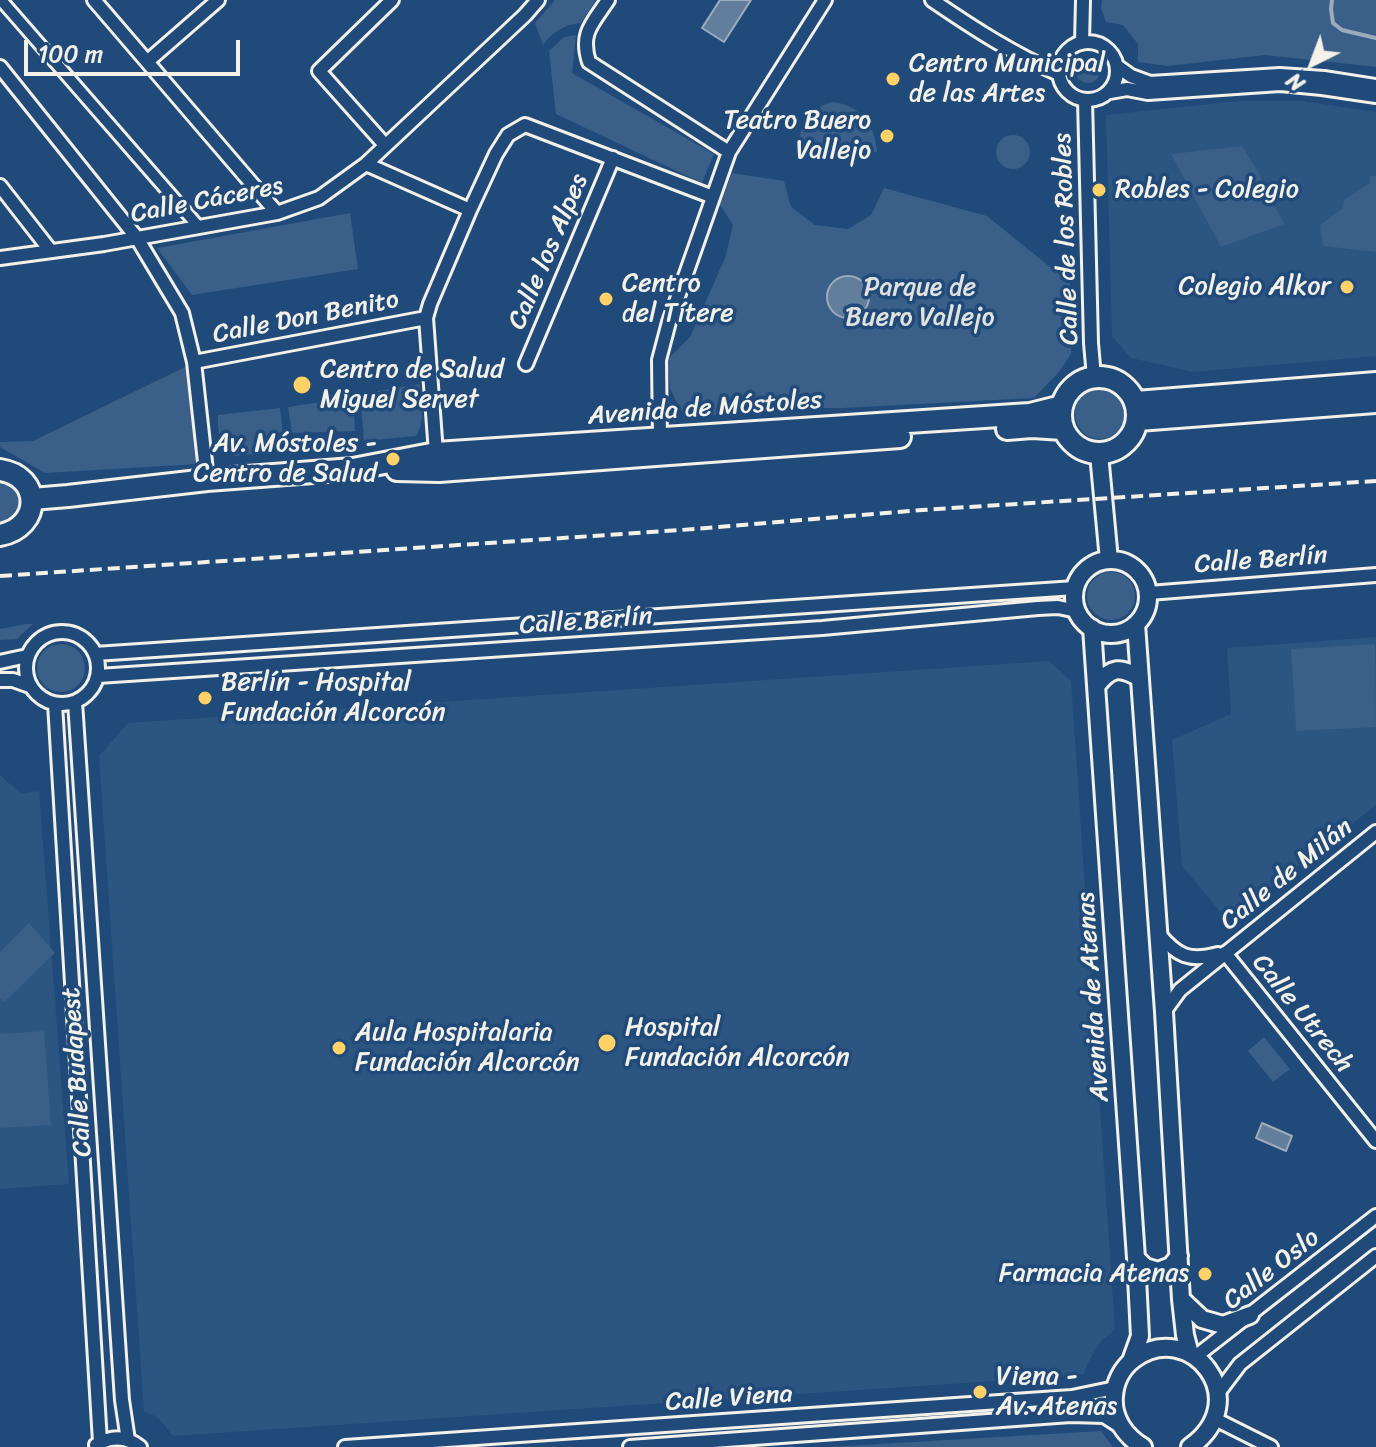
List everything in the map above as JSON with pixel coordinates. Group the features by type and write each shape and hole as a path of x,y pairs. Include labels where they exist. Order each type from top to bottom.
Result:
{"main road":[{"path":"1094,377 1107,377 1119,382 1129,390 1137,411 1135,431 1129,440 1121,447 1099,454 1078,447 1069,439 1061,418 1062,406 1073,386 1094,377"},
{"path":"1137,411 1376,383"},
{"path":"1137,411 1376,402"},
{"name":"Avenida de Móstoles","path":"353,469 436,453 1030,414 1062,406"},
{"name":"Avenida de Móstoles","path":"32,499 207,480 353,469 439,471 1032,427 1063,429"},
{"path":"0,535 10,533 26,521 32,499 23,480 5,468"}],"street":[{"path":"1,0 198,226"},
{"path":"94,0 277,213"},
{"path":"148,61 218,0"},
{"path":"385,145 319,71 392,0"},
{"name":"Calle Cáceres","path":"0,258 277,213 319,198 366,164 538,0"},
{"path":"608,0 587,31 584,46 589,62 729,152"},
{"path":"660,439 659,360 669,322 729,152 825,0"},
{"path":"932,0 986,37 1059,74"},
{"path":"1082,43 1083,0"},
{"path":"1091,42 1107,49 1117,66 1115,84 1103,97 1076,98 1062,84 1059,65 1067,51 1082,43 1091,42"},
{"path":"1117,66 1131,76 1150,83 1280,75 1376,86"},
{"path":"0,67 137,238 182,313 194,362 207,480"},
{"path":"1110,92 1127,89 1148,93 1280,84 1376,96"},
{"name":"Calle de los Robles","path":"1085,100 1094,377"},
{"name":"Calle los Alpes","path":"436,453 426,318 470,210 508,135 525,125 713,197"},
{"name":"Calle los Alpes","path":"526,364 613,158"},
{"path":"366,164 470,210"},
{"path":"0,186 50,250"},
{"name":"Calle Don Benito","path":"194,362 426,318"},
{"path":"1099,454 1109,560"},
{"path":"1109,560 1121,561 1132,567 1149,593 1146,607 1136,624 1115,633 1103,633 1083,621 1074,600 1075,588 1087,568 1109,560"},
{"name":"Calle Berlín","path":"1149,593 1376,575"},
{"name":"Calle Berlín","path":"95,654 1075,588"},
{"name":"Calle Berlín","path":"98,676 822,628 1038,608 1058,607 1077,611"},
{"path":"1136,624 1181,1299 1185,1335 1192,1355"},
{"name":"Avenida de Atenas","path":"1092,628 1140,1336 1131,1361 1121,1373 1115,1388"},
{"path":"56,632 75,634 95,654 98,676 90,692 75,702 55,704 37,694 26,677 27,656 38,640 56,632"},
{"path":"0,662 27,656"},
{"path":"1097,685 1105,675 1117,669 1129,671 1140,678"},
{"path":"0,680 13,680 30,686"},
{"name":"Calle Budapest","path":"75,702 122,1400 128,1440"},
{"name":"Calle Budapest","path":"55,704 91,1291 97,1444"},
{"name":"Calle de Milán","path":"1164,1012 1180,990 1376,832"},
{"name":"Calle de Milán","path":"1158,933 1175,952 1187,956 1201,959 1225,953"},
{"name":"Calle Utrech","path":"1225,953 1376,1141"},
{"name":"Calle Oslo","path":"1192,1355 1250,1315 1376,1216"},
{"path":"1136,1258 1145,1267 1158,1271 1171,1266 1179,1256"},
{"name":"Calle Oslo","path":"1218,1393 1240,1364 1376,1256"},
{"path":"89,1261 98,1270 113,1272"},
{"path":"91,1291 113,1272"},
{"path":"1181,1299 1202,1319 1223,1325 1250,1315"},
{"path":"1131,1361 1159,1348 1175,1349 1192,1355 1206,1367 1214,1379 1218,1406 1215,1419 1197,1444"},
{"path":"1115,1388 1115,1412 1121,1427 1128,1437 1142,1447"},
{"name":"Calle Viena","path":"345,1447 1072,1397 1115,1388"},
{"name":"Calle Viena","path":"630,1447 1071,1415 1104,1416 1121,1427"},
{"path":"1215,1419 1271,1447"},
{"path":"97,1444 109,1439 128,1440 140,1447"}],"shaded area":[{"path":"720,0 751,0 724,42 702,28"},
{"path":"1239,101 1302,101 1376,112 1376,356 1193,372 1131,358 1112,336 1106,115"},
{"path":"848,276 863,282 869,297 863,312 848,318 833,312 827,297 833,282"},
{"path":"1376,637 1376,805 1228,921 1182,866 1172,740 1231,714 1227,648"},
{"name":"Hospital Fundación Alcorcón","path":"1049,661 1071,681 1115,1330 1102,1340 1083,1375 173,1436 155,1416 144,1412 99,756 128,723"},
{"path":"0,775 21,794 39,791 69,1184 0,1189"},
{"path":"1262,1123 1292,1136 1286,1151 1256,1138"}],"green space":[{"path":"555,0 596,0 581,23 559,30 543,45 535,23"},
{"path":"1102,0 1376,0 1376,67 1265,55 1168,66 1138,62 1138,44 1123,25 1106,22 1101,8"},
{"path":"576,35 572,73 714,154 702,183 556,114 549,51 564,37"},
{"path":"1088,59 1097,62 1100,71 1097,80 1088,83 1079,80 1076,71 1079,62"},
{"path":"832,102 850,107 864,118 873,134 877,152 797,149 807,119 817,109"},
{"path":"1013,135 1025,140 1030,152 1025,164 1013,169 1001,164 996,152 1001,140"},
{"path":"1242,146 1284,224 1221,247 1171,154"},
{"name":"Parque de Buero Vallejo","path":"732,173 784,181 791,207 815,225 848,229 871,215 884,188 987,216 1070,283 1071,354 1059,372 1034,398 743,411 695,418 683,414 670,389 667,360 690,337 725,258 733,225 720,205"},
{"path":"1369,176 1376,176 1376,252 1323,246 1320,225 1343,208 1344,200 1370,183"},
{"path":"350,213 358,269 192,295 157,248"},
{"path":"187,366 199,464 45,473 0,447 0,442 33,441"},
{"path":"420,384 422,418 416,436 364,441 360,394"},
{"path":"1100,389 1118,396 1125,414 1118,432 1100,439 1082,432 1075,414 1082,396"},
{"path":"353,397 355,431 292,433 288,407"},
{"path":"280,408 285,452 234,456 225,448 219,433 218,415"},
{"path":"0,479 16,487 22,504 18,516 0,526"},
{"path":"1111,572 1128,579 1135,596 1128,613 1111,620 1094,613 1087,596 1094,579"},
{"path":"33,624 17,639 0,640 0,629"},
{"path":"61,644 78,651 85,668 78,685 61,692 44,685 37,668 44,651"},
{"path":"1375,644 1376,727 1296,731 1291,649"},
{"path":"29,923 55,953 4,1002 0,998 0,952"},
{"path":"44,1031 51,1125 0,1128 0,1034"},
{"path":"1264,1037 1290,1069 1273,1082 1248,1051"},
{"path":"1101,1431 1113,1447 828,1447"}],"waterway":[{"path":"1332,0 1333,23 1342,30 1376,38"}],"railway":[{"path":"0,576 1376,481"}],"place":[{"name":"Centro Municipal de las Artes","path":"893,79"},
{"name":"Teatro Buero Vallejo","path":"887,136"},
{"name":"Robles - Colegio","path":"1099,190"},
{"name":"Colegio Alkor","path":"1347,287"},
{"name":"Centro del Títere","path":"606,299"},
{"name":"Centro de Salud Miguel Servet","path":"302,385"},
{"name":"Av. Móstoles - Centro de Salud","path":"393,459"},
{"name":"Berlín - Hospital Fundación Alcorcón","path":"205,698"},
{"name":"Hospital Fundación Alcorcón","path":"607,1043"},
{"name":"Aula Hospitalaria Fundación Alcorcón","path":"339,1048"},
{"name":"Farmacia Atenas","path":"1205,1274"},
{"name":"Viena - Av. Atenas","path":"980,1392"}]}
